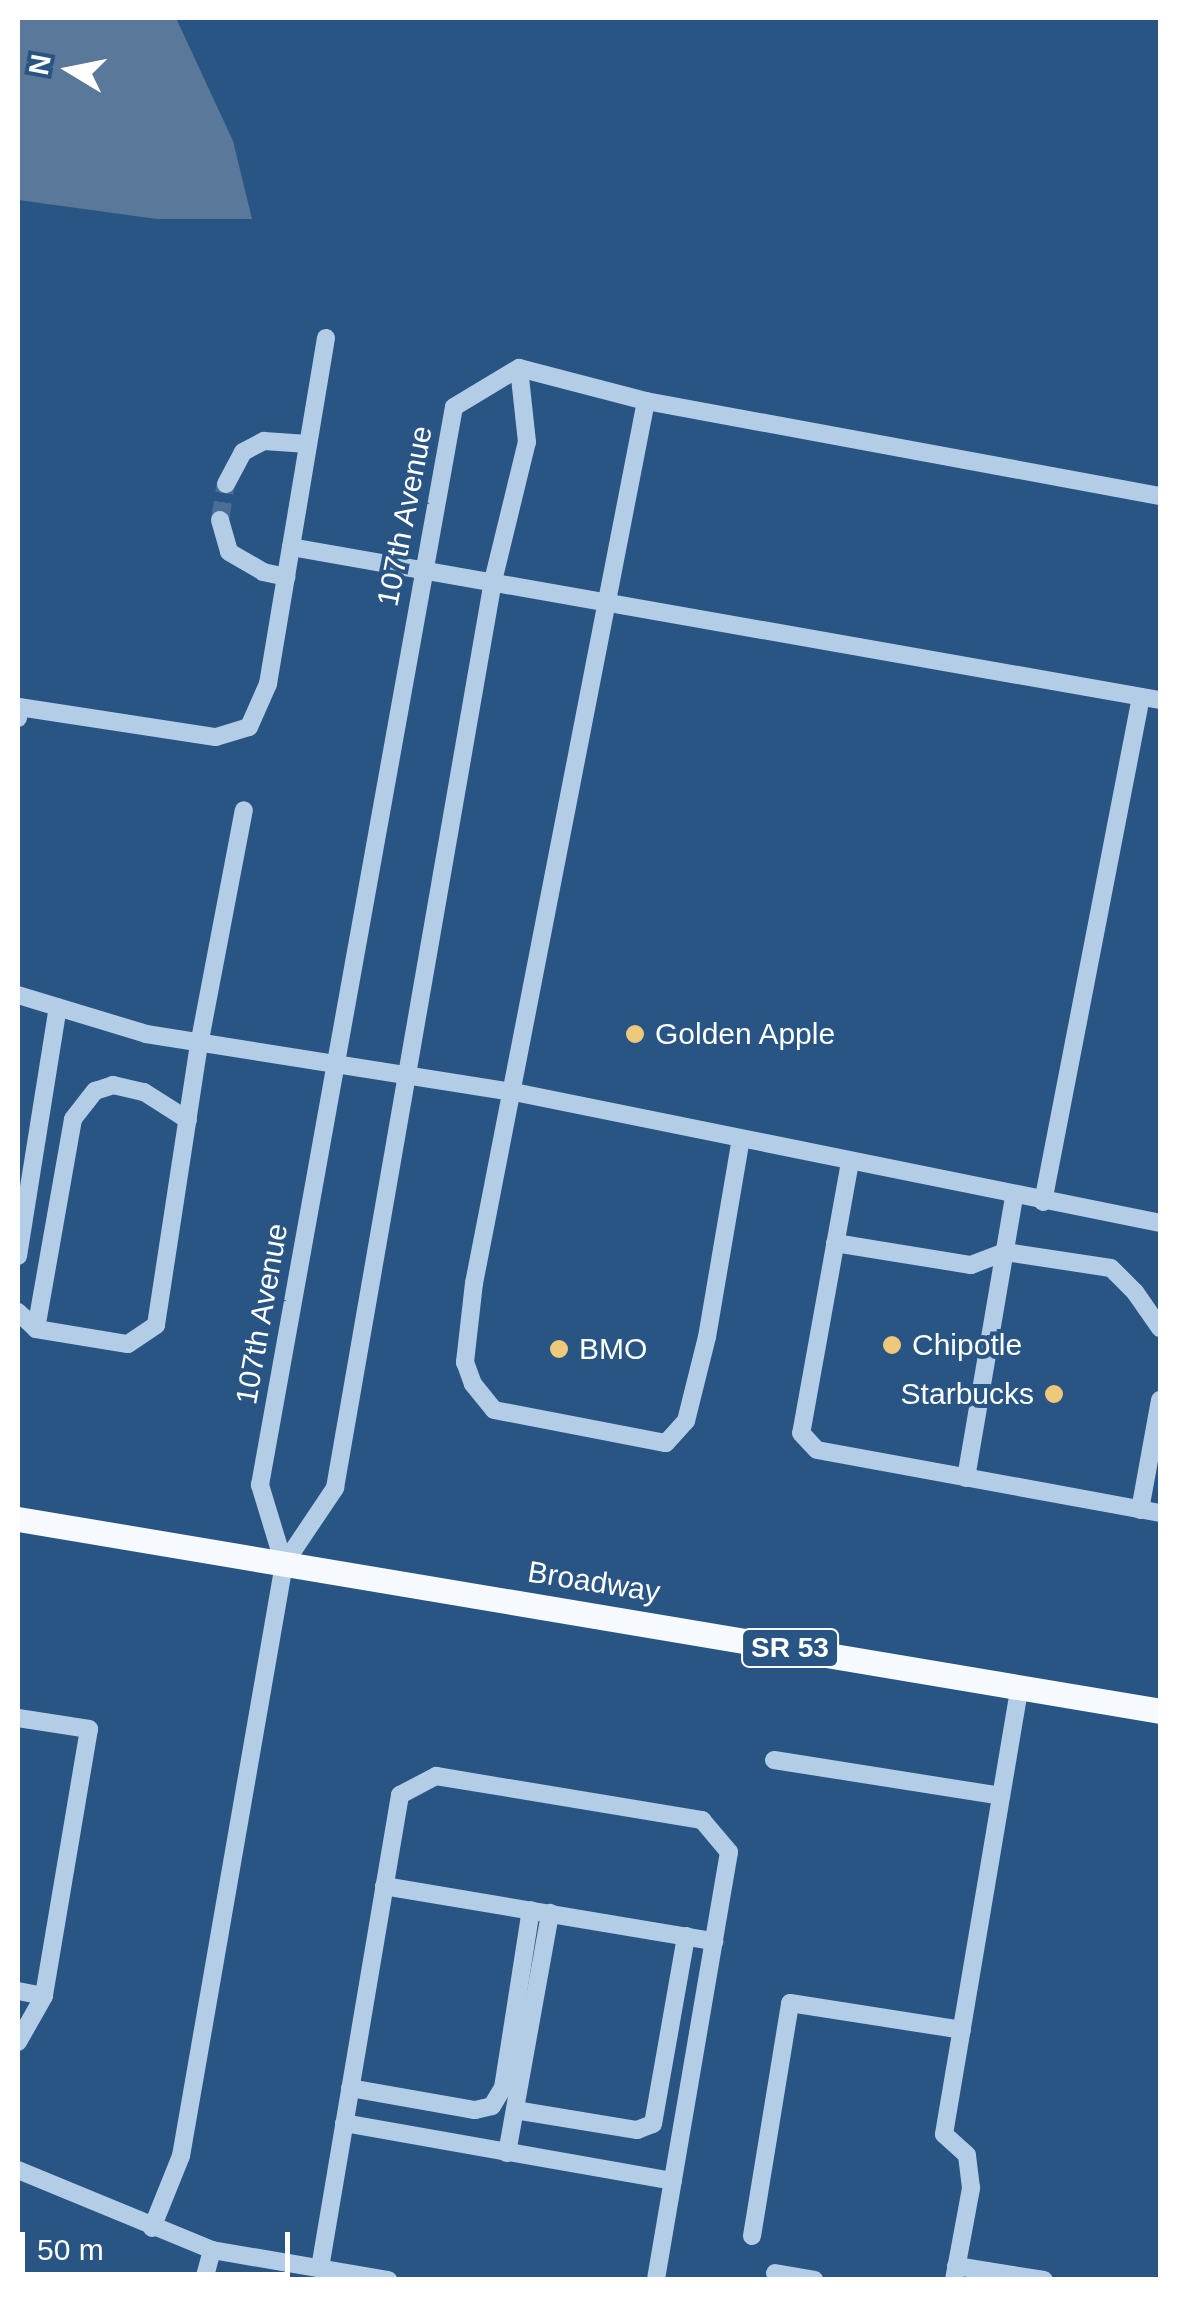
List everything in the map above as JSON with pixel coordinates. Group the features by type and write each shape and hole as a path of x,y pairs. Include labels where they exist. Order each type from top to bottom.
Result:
{"main road":[{"name":"Broadway","path":"18,1519 1160,1710"}],"street":[{"path":"18,718 19,707 216,737 249,728 268,684 326,338"},
{"path":"518,368 646,402 1160,496"},
{"name":"107th Avenue","path":"152,2228 180,2156 284,1564 335,1488 410,1075 492,581 528,442 518,368 454,407 422,569 260,1484 284,1564"},
{"path":"646,402 474,1282 465,1362 472,1384 494,1410 666,1444 686,1421 699,1370 741,1139"},
{"path":"226,484 243,452 264,441 308,444"},
{"path":"220,520 229,552 263,572 286,577"},
{"path":"291,546 1160,700"},
{"path":"1043,1202 1141,696"},
{"path":"18,1312 36,1328 128,1344 156,1326 200,1045 244,810"},
{"path":"18,995 146,1034 200,1045 514,1092 1160,1223"},
{"path":"18,1256 58,1007"},
{"path":"36,1328 73,1119 95,1091 114,1085 144,1092 188,1120"},
{"path":"850,1162 801,1433 817,1450 1160,1513"},
{"path":"966,1478 1014,1196"},
{"path":"835,1243 971,1266 1005,1252 1111,1268 1136,1292 1160,1328"},
{"path":"1140,1510 1160,1400"},
{"path":"1020,1686 944,2134 967,2155 971,2188 955,2273 1044,2280"},
{"path":"18,1718 89,1730 44,1996 18,2042"},
{"path":"774,1760 1001,1796"},
{"path":"320,2268 400,1795 436,1776 702,1820 729,1852 656,2280"},
{"path":"384,1886 714,1941"},
{"path":"350,2088 475,2110 492,2106 502,2088 541,1912"},
{"path":"508,2153 541,1912"},
{"path":"515,2110 637,2130 652,2124 686,1936"},
{"path":"18,1991 44,1996"},
{"path":"752,2236 790,2004 962,2030"},
{"path":"344,2123 673,2180"},
{"path":"18,2170 212,2250 388,2280"},
{"path":"204,2280 212,2250"},
{"path":"775,2273 814,2280"}],"water":[{"path":"18,18 176,18 233,141 252,219 157,219 18,200"}],"tunnel":[{"path":"220,520 226,484"}],"place":[{"name":"Golden Apple","path":"635,1034"},
{"name":"Chipotle","path":"892,1345"},
{"name":"BMO","path":"559,1349"},
{"name":"Starbucks","path":"1054,1394"}]}
